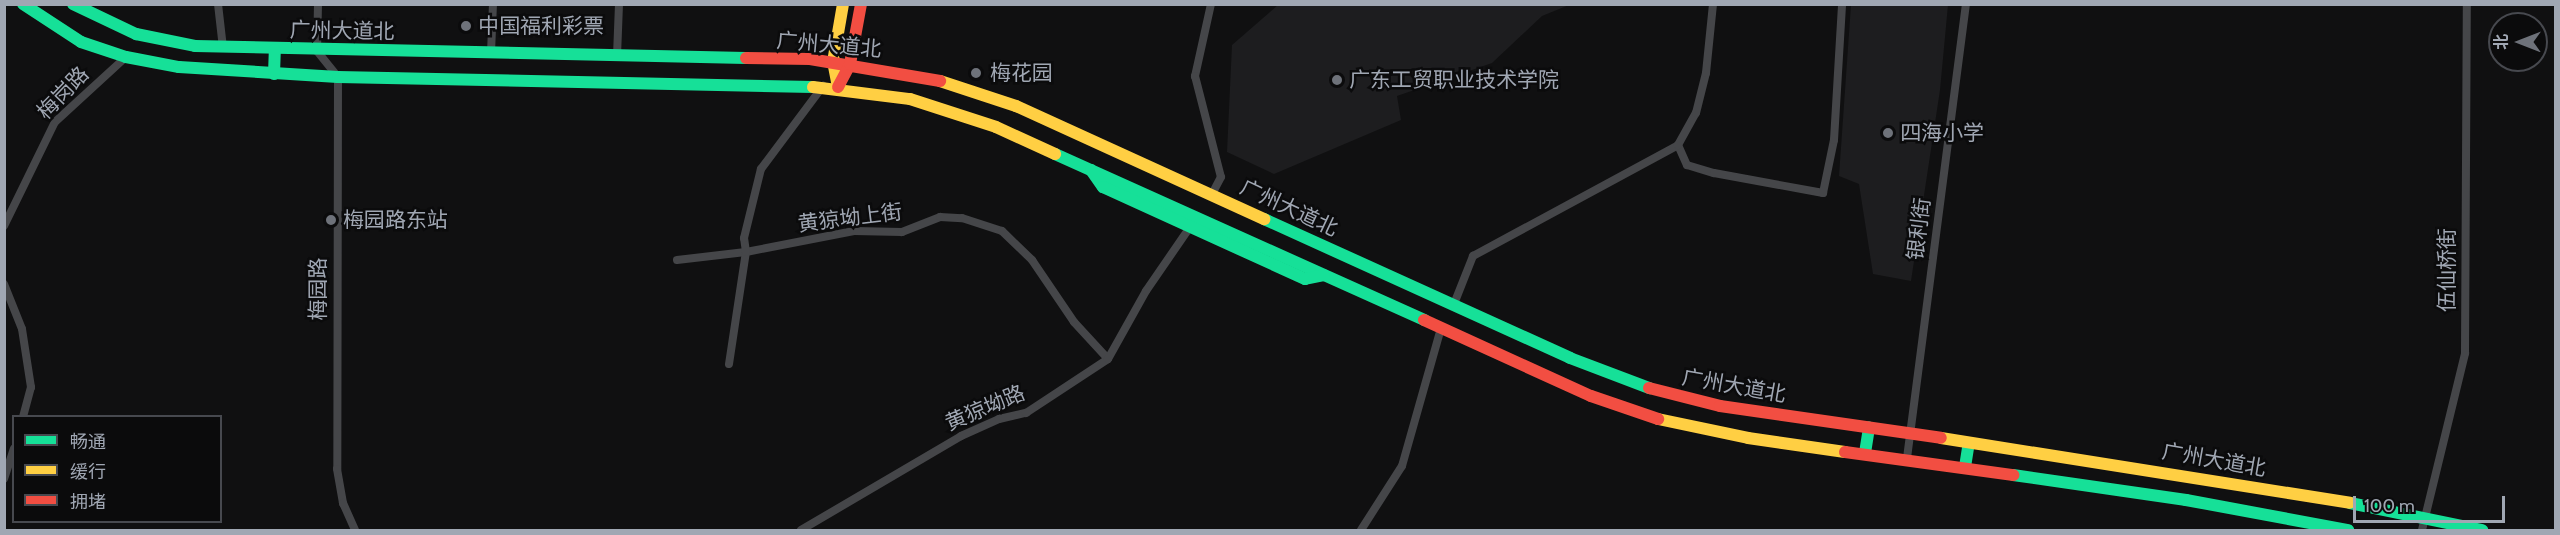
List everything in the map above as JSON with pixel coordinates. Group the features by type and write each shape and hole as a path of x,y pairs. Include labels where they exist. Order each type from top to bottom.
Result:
{"main road":[{"name":"广州大道北","path":"23,4 68,35 126,57 179,67 338,77 822,86 910,99 971,117 1441,328 1647,417 1748,438 1907,458 2186,500 2348,531"},
{"name":"广州大道北","path":"73,4 152,38 223,48 833,62 975,90 1212,194 1594,368 1668,395 1720,406 2176,473 2424,525 2482,531"},
{"path":"838,87 833,62 843,4"},
{"path":"838,87 850,64 861,4"},
{"path":"274,74 275,50"},
{"path":"1090,169 1103,187 1305,279 1324,275"},
{"path":"1865,453 1869,427"},
{"path":"1965,467 1968,443"}],"street":[{"path":"218,4 223,48"},
{"path":"318,4 317,51 338,77"},
{"path":"491,53 493,4"},
{"path":"617,56 619,4"},
{"path":"1211,4 1195,75 1221,177 1212,194"},
{"path":"1454,304 1473,256 1678,146 1695,113 1706,73 1713,4"},
{"path":"1678,146 1688,165 1714,174 1823,193 1834,140 1842,4"},
{"name":"银利街","path":"1907,458 1966,4"},
{"name":"伍仙桥街","path":"2424,525 2465,353 2467,4"},
{"name":"梅岗路","path":"4,226 55,122 126,57"},
{"name":"梅园路","path":"338,77 337,469 343,503 355,531"},
{"path":"729,364 746,252 744,238 761,169 822,86"},
{"name":"黄猄坳上街","path":"677,260 746,252 854,231 902,232 940,217 969,220 1002,231 1032,260 1074,322 1108,359"},
{"name":"黄猄坳路","path":"801,531 961,436 999,419 1026,413 1108,359 1146,291 1190,226"},
{"path":"4,284 22,329 31,387 23,415"},
{"path":"1361,531 1402,466 1441,328"},
{"path":"4,479 12,454"}],"shaded area":[{"name":"广东工贸职业技术学院","path":"1278,5 1569,5 1542,16 1492,63 1397,96 1401,120 1274,174 1227,152 1232,45"},
{"name":"四海小学","path":"1851,5 1948,5 1940,90 1911,281 1873,274 1859,184 1839,176"}],"traffic: fast":[{"path":"23,4 81,42 126,57 179,67 338,77 813,87"},
{"path":"73,4 136,34 195,46 746,58"},
{"path":"274,74 275,50"},
{"path":"1055,154 1424,320"},
{"path":"1091,170 1103,187 1305,279 1324,275"},
{"path":"1264,219 1570,358 1649,388"},
{"path":"1865,453 1869,427"},
{"path":"1965,467 1969,443"},
{"path":"2013,475 2186,500 2348,530"},
{"path":"2350,503 2482,530"}],"traffic: slow":[{"path":"838,87 833,62 843,4"},
{"path":"940,81 1016,106 1264,219"},
{"path":"813,87 910,99 996,127 1055,154"},
{"path":"1658,419 1748,438 1845,452"},
{"path":"1941,438 2350,503"}],"traffic: jam":[{"path":"838,87 850,64 861,4"},
{"path":"746,58 810,59 940,81"},
{"path":"1424,320 1591,396 1658,419"},
{"path":"1649,388 1720,406 1941,438"},
{"path":"1845,452 2013,475"}],"place":[{"name":"中国福利彩票","path":"466,26"},
{"name":"梅花园","path":"976,73"},
{"name":"广东工贸职业技术学院","path":"1337,80"},
{"name":"四海小学","path":"1888,133"},
{"name":"梅园路东站","path":"331,220"}]}
